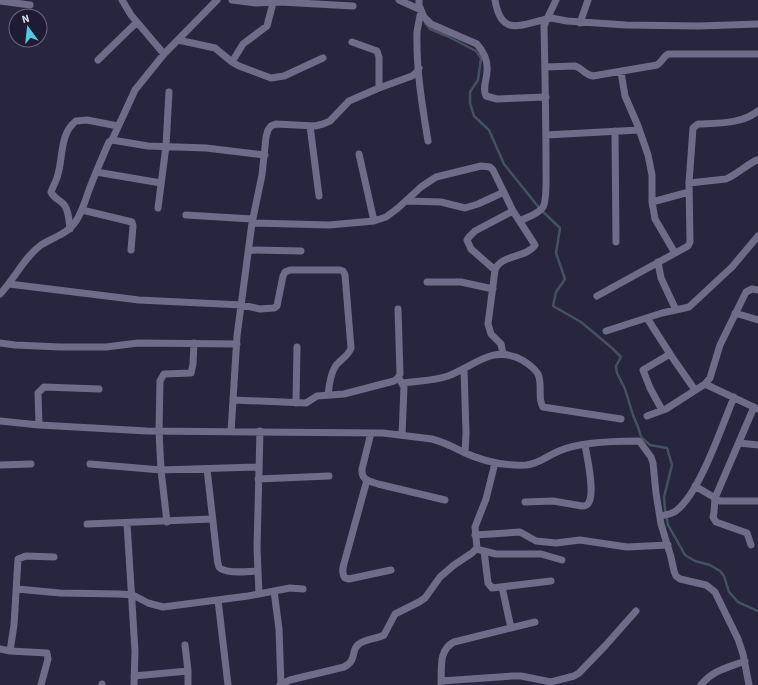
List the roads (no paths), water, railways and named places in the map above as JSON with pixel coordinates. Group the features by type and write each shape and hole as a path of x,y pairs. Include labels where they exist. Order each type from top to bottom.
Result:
{"street":[{"path":"122,0 137,22 164,54"},
{"path":"0,294 40,245 70,228 76,222 109,142 112,140 135,90 164,54 217,0"},
{"path":"232,0 256,3 353,6"},
{"path":"399,0 421,10"},
{"path":"419,0 419,5 424,17 431,24 477,44 482,50 487,71 484,92 486,96 497,99 546,96"},
{"path":"496,0 499,15 502,21 508,25 514,26 551,18 580,22 626,25 699,26 758,24"},
{"path":"520,221 540,210 546,186 544,26 556,0"},
{"path":"580,22 588,0"},
{"path":"0,1 30,5"},
{"path":"232,62 243,44 267,26 273,3"},
{"path":"421,10 417,31 422,104 428,141"},
{"path":"98,60 137,22"},
{"path":"178,40 215,48 232,62 276,78 284,76 323,58"},
{"path":"352,42 377,51 379,57 379,88"},
{"path":"545,67 575,66 579,67 586,75 593,76 657,65 668,54 758,54"},
{"path":"231,432 237,344 248,250 252,221 262,175 268,130 271,126 276,124 310,126 324,124 330,121 349,101 412,76 419,68"},
{"path":"620,72 624,96 640,130 648,155 652,175 654,220 675,253"},
{"path":"158,208 160,183 166,146 170,92"},
{"path":"597,296 688,246 690,242 689,183 693,128 698,124 747,118 758,111"},
{"path":"70,228 68,214 62,204 51,192 58,175 62,150 66,137 74,122 90,121 118,126"},
{"path":"310,126 319,196"},
{"path":"546,135 640,130"},
{"path":"615,131 616,242"},
{"path":"112,140 148,146 206,148 265,155"},
{"path":"359,154 374,221"},
{"path":"689,183 730,178 746,165 757,160"},
{"path":"186,215 252,221 329,225 374,221 386,217 428,182 436,178 481,166 490,167 493,170 513,211 535,245 531,249 499,264 495,270 488,324 491,334 501,344 503,354"},
{"path":"96,172 160,183"},
{"path":"406,201 441,202 465,208 478,204 504,192"},
{"path":"652,202 689,192"},
{"path":"82,210 132,222 131,250"},
{"path":"495,270 471,249 467,240 474,232 513,211"},
{"path":"606,331 689,307 732,267 758,236"},
{"path":"248,250 301,250"},
{"path":"658,262 661,278 676,310"},
{"path":"9,284 139,300 242,305 267,309 277,306 283,276 286,272 290,270 335,269 343,271 345,275 352,348 334,368 328,395"},
{"path":"427,282 461,282 493,289"},
{"path":"648,416 675,404 706,384 710,378 720,345 746,292 752,289 758,290"},
{"path":"398,309 400,381 404,391 402,435"},
{"path":"735,313 758,320"},
{"path":"647,318 670,354 696,390"},
{"path":"0,343 60,347 106,347 138,343 237,344"},
{"path":"168,522 161,470 159,431 160,381 162,376 167,373 191,373 193,370 194,343"},
{"path":"296,403 297,347"},
{"path":"233,400 306,403 317,396 344,394 394,381 443,378 464,369 485,357 503,354 512,355 524,361 535,371 540,381 540,401 543,407 621,419"},
{"path":"662,410 650,388 643,370 644,368 670,354"},
{"path":"464,369 466,433 465,453"},
{"path":"706,384 756,408 715,498 714,512 714,520 747,532 751,545"},
{"path":"39,426 38,393 44,388 99,389"},
{"path":"662,516 674,512 692,493 703,471 734,397"},
{"path":"0,421 39,426 159,431 260,431 402,435 440,441 465,453 495,463 517,465 540,462 559,451 585,444 632,441 640,442 652,457 662,516 676,576 680,579 706,585 715,592 738,639 745,662 749,685"},
{"path":"260,431 257,548 260,594"},
{"path":"371,433 362,474 363,477 367,480 445,500"},
{"path":"739,443 758,445"},
{"path":"525,502 553,501 586,506 589,503 591,489 585,444"},
{"path":"274,591 279,629 281,685 290,680 344,667 350,664 357,646 360,643 384,635 395,614 425,598 440,577 472,553 476,548 475,526 486,499 495,463"},
{"path":"0,465 31,464"},
{"path":"90,464 161,470 259,467"},
{"path":"207,469 217,557 220,567 224,570 232,572 258,570"},
{"path":"258,479 329,476"},
{"path":"367,480 345,560 343,575 345,578 349,579 391,570"},
{"path":"695,486 720,501 758,501"},
{"path":"87,524 168,522 212,519"},
{"path":"127,522 133,595 135,652 134,685"},
{"path":"475,535 520,532 536,541 556,543 580,540 627,547 668,545"},
{"path":"476,548 496,554 541,554 562,560"},
{"path":"484,551 489,586 492,588 552,581"},
{"path":"10,651 17,589 18,558 26,556 54,557"},
{"path":"502,587 511,628"},
{"path":"17,589 60,593 133,595 148,603 163,607 260,594 290,588 303,589"},
{"path":"218,600 228,685"},
{"path":"535,622 454,642 449,645 442,656 441,683 513,676 521,676 551,682 566,679 579,673 636,611"},
{"path":"186,645 188,685"},
{"path":"0,649 47,653 48,659 41,685"},
{"path":"701,685 706,678 716,671 745,662"},
{"path":"134,676 188,671"}],"waterway":[{"path":"425,23 430,29 476,51 481,58 478,80 470,92 470,103 474,116 489,130 504,164 540,209 560,228 556,253 565,279 556,292 553,306 581,322 621,357 616,366 617,373 625,389 641,437 650,445 667,448 672,465 664,497 668,525 685,555 695,561 710,565 720,571 724,576 729,592 738,602 758,611"}]}
